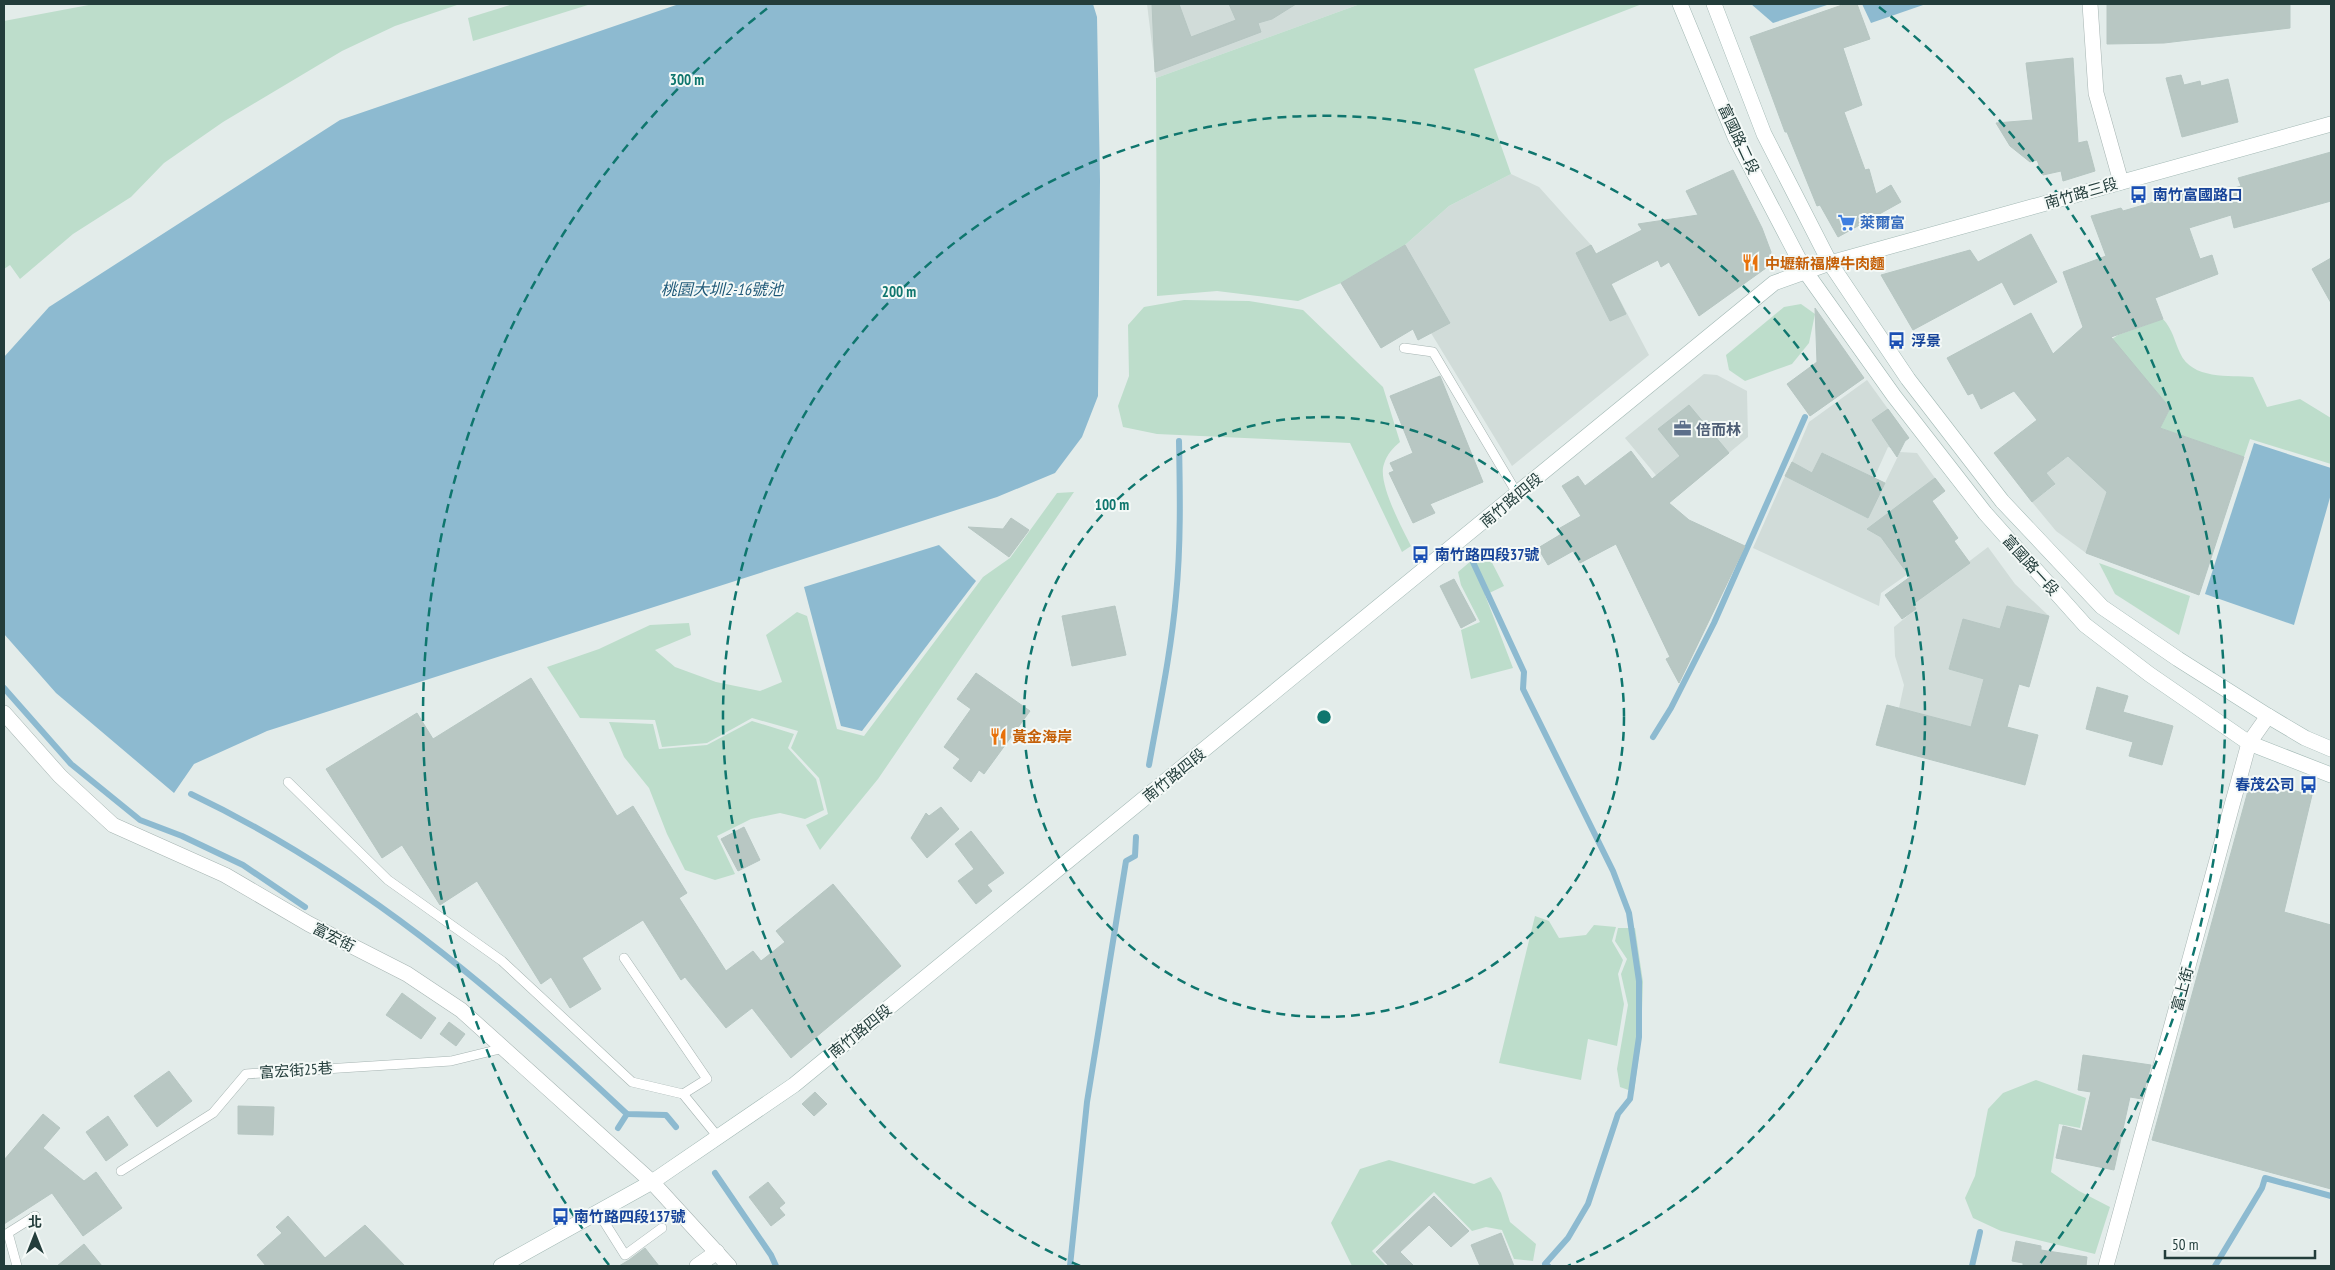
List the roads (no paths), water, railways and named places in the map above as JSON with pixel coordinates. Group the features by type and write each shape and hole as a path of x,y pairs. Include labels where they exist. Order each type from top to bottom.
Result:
{"street":[{"name":"富國路二段","path":"1680,4 1735,137 1805,270"},
{"name":"富國路二段","path":"1714,4 1764,134 1830,263"},
{"path":"2090,4 2096,93 2121,182"},
{"name":"南竹路三段","path":"1830,263 2331,124"},
{"name":"南竹路四段","path":"501,1266 652,1182 794,1085 1518,495 1615,411 1774,283 1805,270 1830,263"},
{"name":"富國路一段","path":"1830,263 1908,379 2002,501 2102,607 2178,659 2268,716 2305,738 2331,749"},
{"name":"富國路一段","path":"1805,270 1894,396 1985,513 2084,626 2149,674 2249,742 2331,775"},
{"name":"富宏街","path":"4,713 60,776 113,825 225,875 309,924 407,974 461,1010 652,1182 729,1266"},
{"name":"富上街","path":"2106,1266 2249,742 2268,716"},
{"path":"698,1266 718,1252"}],"lane":[{"path":"1404,348 1433,352 1518,495"},
{"path":"288,782 388,880 502,961 632,1082 683,1094 718,1137"},
{"path":"624,958 707,1079 683,1094"},
{"name":"富宏街25巷","path":"121,1171 214,1113 246,1074 451,1060 504,1048"},
{"path":"598,1212 625,1255 662,1228"},
{"path":"17,1266 8,1233 35,1216"}],"water":[{"name":"桃園大圳2-16號池","path":"679,4 1093,4 1097,17 1100,181 1098,396 1082,437 1055,473 997,497 267,731 194,764 174,793 56,693 4,634 4,357 49,307 340,120"},
{"path":"1751,4 1830,4 1773,23"},
{"path":"1862,4 1926,4 1871,23"},
{"path":"2254,443 2331,468 2331,494 2294,625 2205,594"},
{"path":"939,545 976,581 862,731 841,726 804,587"}],"waterway":[{"path":"1653,737 1671,708 1714,623 1805,417"},
{"path":"1149,765 1168,660 1178,577 1179,441"},
{"path":"1472,560 1524,672 1523,689 1613,871 1629,913 1639,981 1639,1037 1630,1099 1618,1114 1588,1204 1568,1238 1545,1264 1548,1266"},
{"path":"4,688 71,764 140,820 182,836 243,865 305,907"},
{"path":"191,794 252,825 367,897 421,937 526,1022 627,1114 666,1115 676,1127"},
{"path":"1070,1266 1087,1102 1126,861 1135,856 1136,837"},
{"path":"618,1128 627,1114"},
{"path":"715,1173 771,1255 776,1266"},
{"path":"2215,1266 2262,1188 2265,1178 2331,1196"},
{"path":"1972,1266 1980,1232"}],"place":[{"name":"南竹富國路口","path":"2139,194"},
{"name":"萊爾富","path":"1846,222"},
{"name":"中壢新福牌牛肉麵","path":"1751,263"},
{"name":"浮景","path":"1897,340"},
{"name":"倍而林","path":"1682,429"},
{"name":"南竹路四段37號","path":"1421,554"},
{"name":"黃金海岸","path":"998,736"},
{"name":"春茂公司","path":"2309,784"},
{"name":"南竹路四段137號","path":"560,1216"}]}
